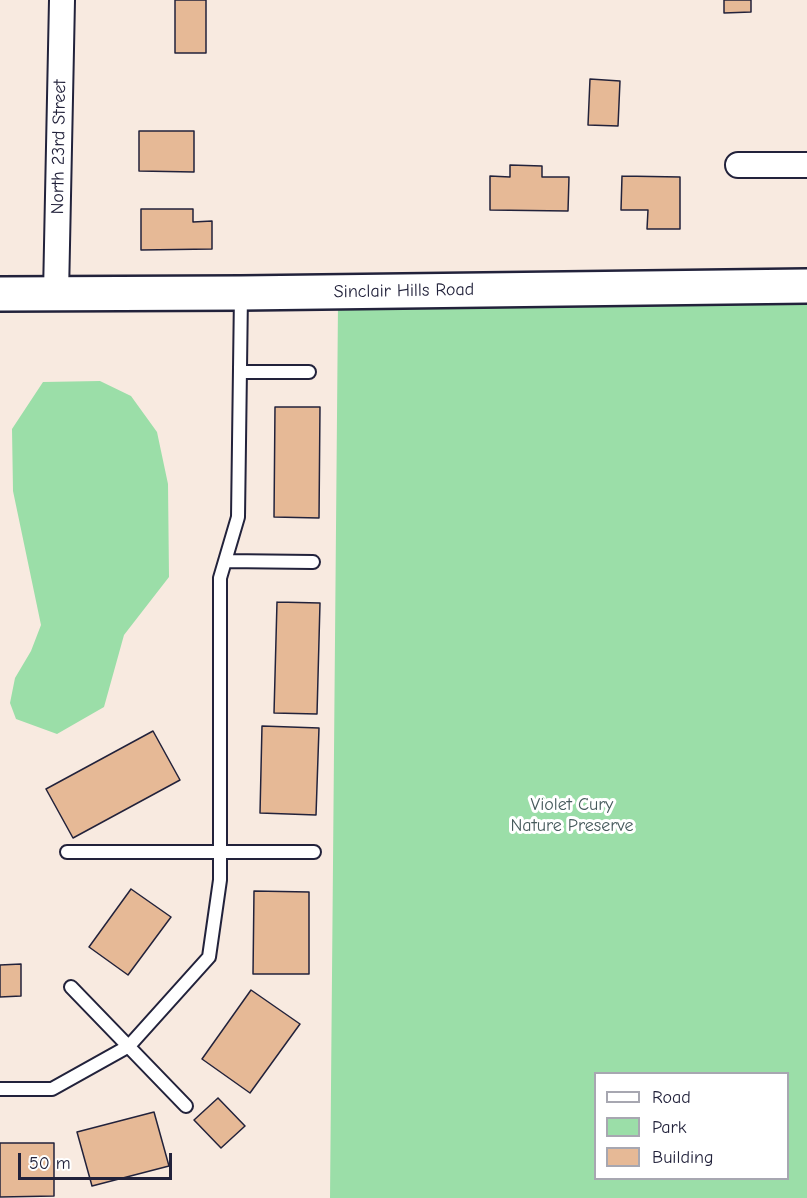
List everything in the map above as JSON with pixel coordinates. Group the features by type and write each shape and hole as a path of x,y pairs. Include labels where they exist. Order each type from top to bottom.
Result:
{"street":[{"name":"North 23rd Street","path":"56,294 62,0"},
{"path":"738,165 807,165"},
{"name":"Sinclair Hills Road","path":"0,294 807,286"}],"lane":[{"path":"0,1089 52,1089 129,1046 209,957 220,880 220,578 238,517 241,293"},
{"path":"240,372 309,372"},
{"path":"225,561 313,562"},
{"path":"67,852 314,852"},
{"path":"71,987 186,1106"}],"green space":[{"name":"Violet Cury Nature Preserve","path":"807,288 807,1198 330,1198 338,304"},
{"path":"100,381 131,396 157,432 168,484 169,577 124,635 104,707 57,734 16,719 10,703 15,678 31,651 41,625 13,491 12,429 43,382"}],"building":[{"path":"175,0 206,0 206,53 175,53"},
{"path":"724,0 751,0 751,12 724,13"},
{"path":"590,79 620,81 618,126 588,125"},
{"path":"139,131 194,131 194,172 139,171"},
{"path":"510,165 542,166 542,177 569,177 568,211 490,210 490,176 510,177"},
{"path":"622,176 680,177 680,229 647,229 648,210 621,210"},
{"path":"141,209 193,209 193,222 212,221 212,249 141,250"},
{"path":"275,407 320,407 319,518 274,517"},
{"path":"277,602 320,603 317,714 274,713"},
{"path":"262,726 319,728 316,815 260,813"},
{"path":"153,731 180,780 73,838 46,789"},
{"path":"131,889 171,917 128,975 89,947"},
{"path":"254,891 309,892 309,974 253,974"},
{"path":"21,964 21,996 0,997 0,965"},
{"path":"251,990 300,1024 250,1093 202,1059"},
{"path":"218,1098 245,1126 221,1148 194,1120"},
{"path":"154,1112 169,1166 92,1186 77,1132"},
{"path":"0,1143 54,1143 54,1196 0,1197"}]}
